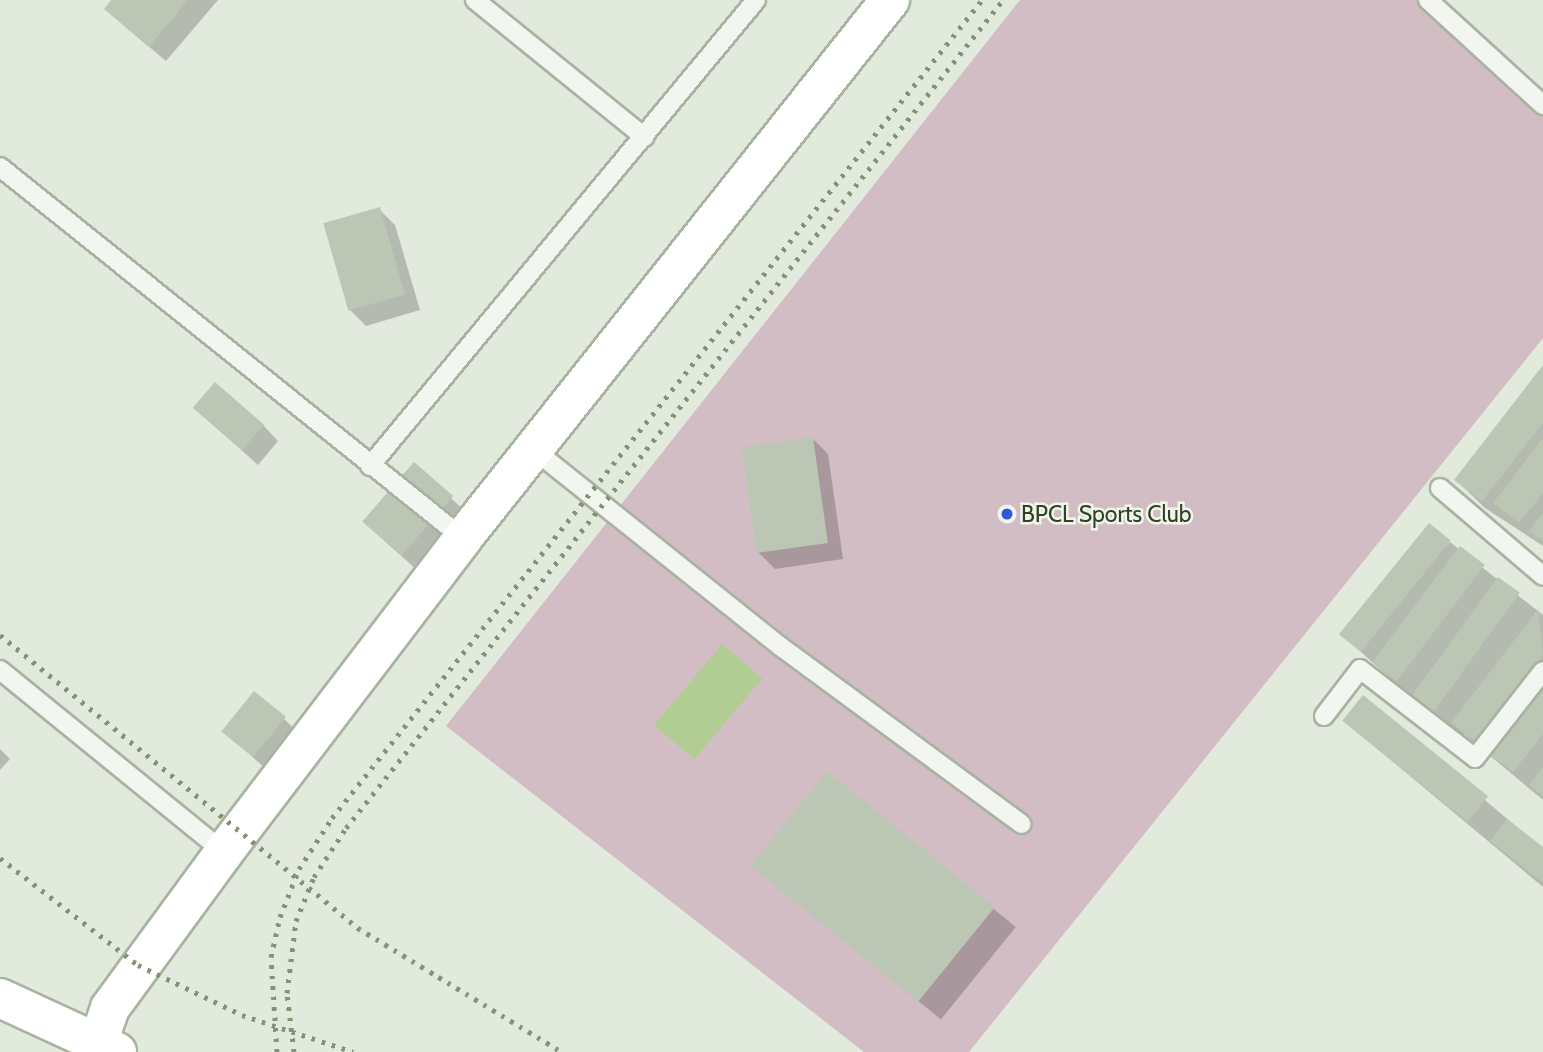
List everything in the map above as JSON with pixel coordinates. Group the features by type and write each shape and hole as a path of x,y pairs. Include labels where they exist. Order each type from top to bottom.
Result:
{"main road":[{"path":"0,998 106,1050 110,1008 224,852 463,538 890,0"}],"lane":[{"path":"475,0 644,137"},
{"path":"370,466 756,0"},
{"path":"1428,0 1543,104"},
{"path":"0,167 463,538"},
{"path":"533,449 780,646 1021,824"},
{"path":"1440,488 1543,576"},
{"path":"1324,716 1360,669 1475,758 1543,671"},
{"path":"0,670 224,852"}],"shaded area":[{"name":"BPCL Sports Club","path":"1020,0 1436,0 1543,91 1543,338 969,1052 864,1052 446,726"},
{"path":"722,644 763,678 694,759 654,725"}],"building":[{"path":"111,0 188,0 149,47 104,9"},
{"path":"380,207 405,294 348,311 323,223"},
{"path":"1543,365 1543,423 1482,501 1454,480"},
{"path":"215,382 264,425 242,450 193,408"},
{"path":"813,437 828,543 757,553 742,447"},
{"path":"1543,438 1543,493 1519,523 1493,503"},
{"path":"414,462 453,496 401,556 362,522"},
{"path":"1543,513 1543,541 1529,531"},
{"path":"1429,523 1451,541 1361,652 1339,634"},
{"path":"1460,546 1485,565 1397,681 1372,663"},
{"path":"1498,577 1520,593 1433,712 1412,696"},
{"path":"1538,609 1543,655 1476,742 1451,723"},
{"path":"1543,685 1543,734 1513,772 1489,754"},
{"path":"254,691 286,717 253,757 221,731"},
{"path":"1363,695 1488,796 1467,822 1342,721"},
{"path":"1543,767 1543,796 1529,785"},
{"path":"827,771 995,907 918,1002 750,866"},
{"path":"1507,819 1543,847 1543,883 1490,841"}],"railway":[{"path":"277,1052 271,957 280,917 299,869 332,818 982,0"},
{"path":"294,1052 287,993 296,921 314,877 346,828 1003,0"},
{"path":"0,635 358,928 562,1052"},
{"path":"0,858 138,965 242,1015 353,1052"}],"place":[{"name":"BPCL Sports Club","path":"1007,514"}]}
